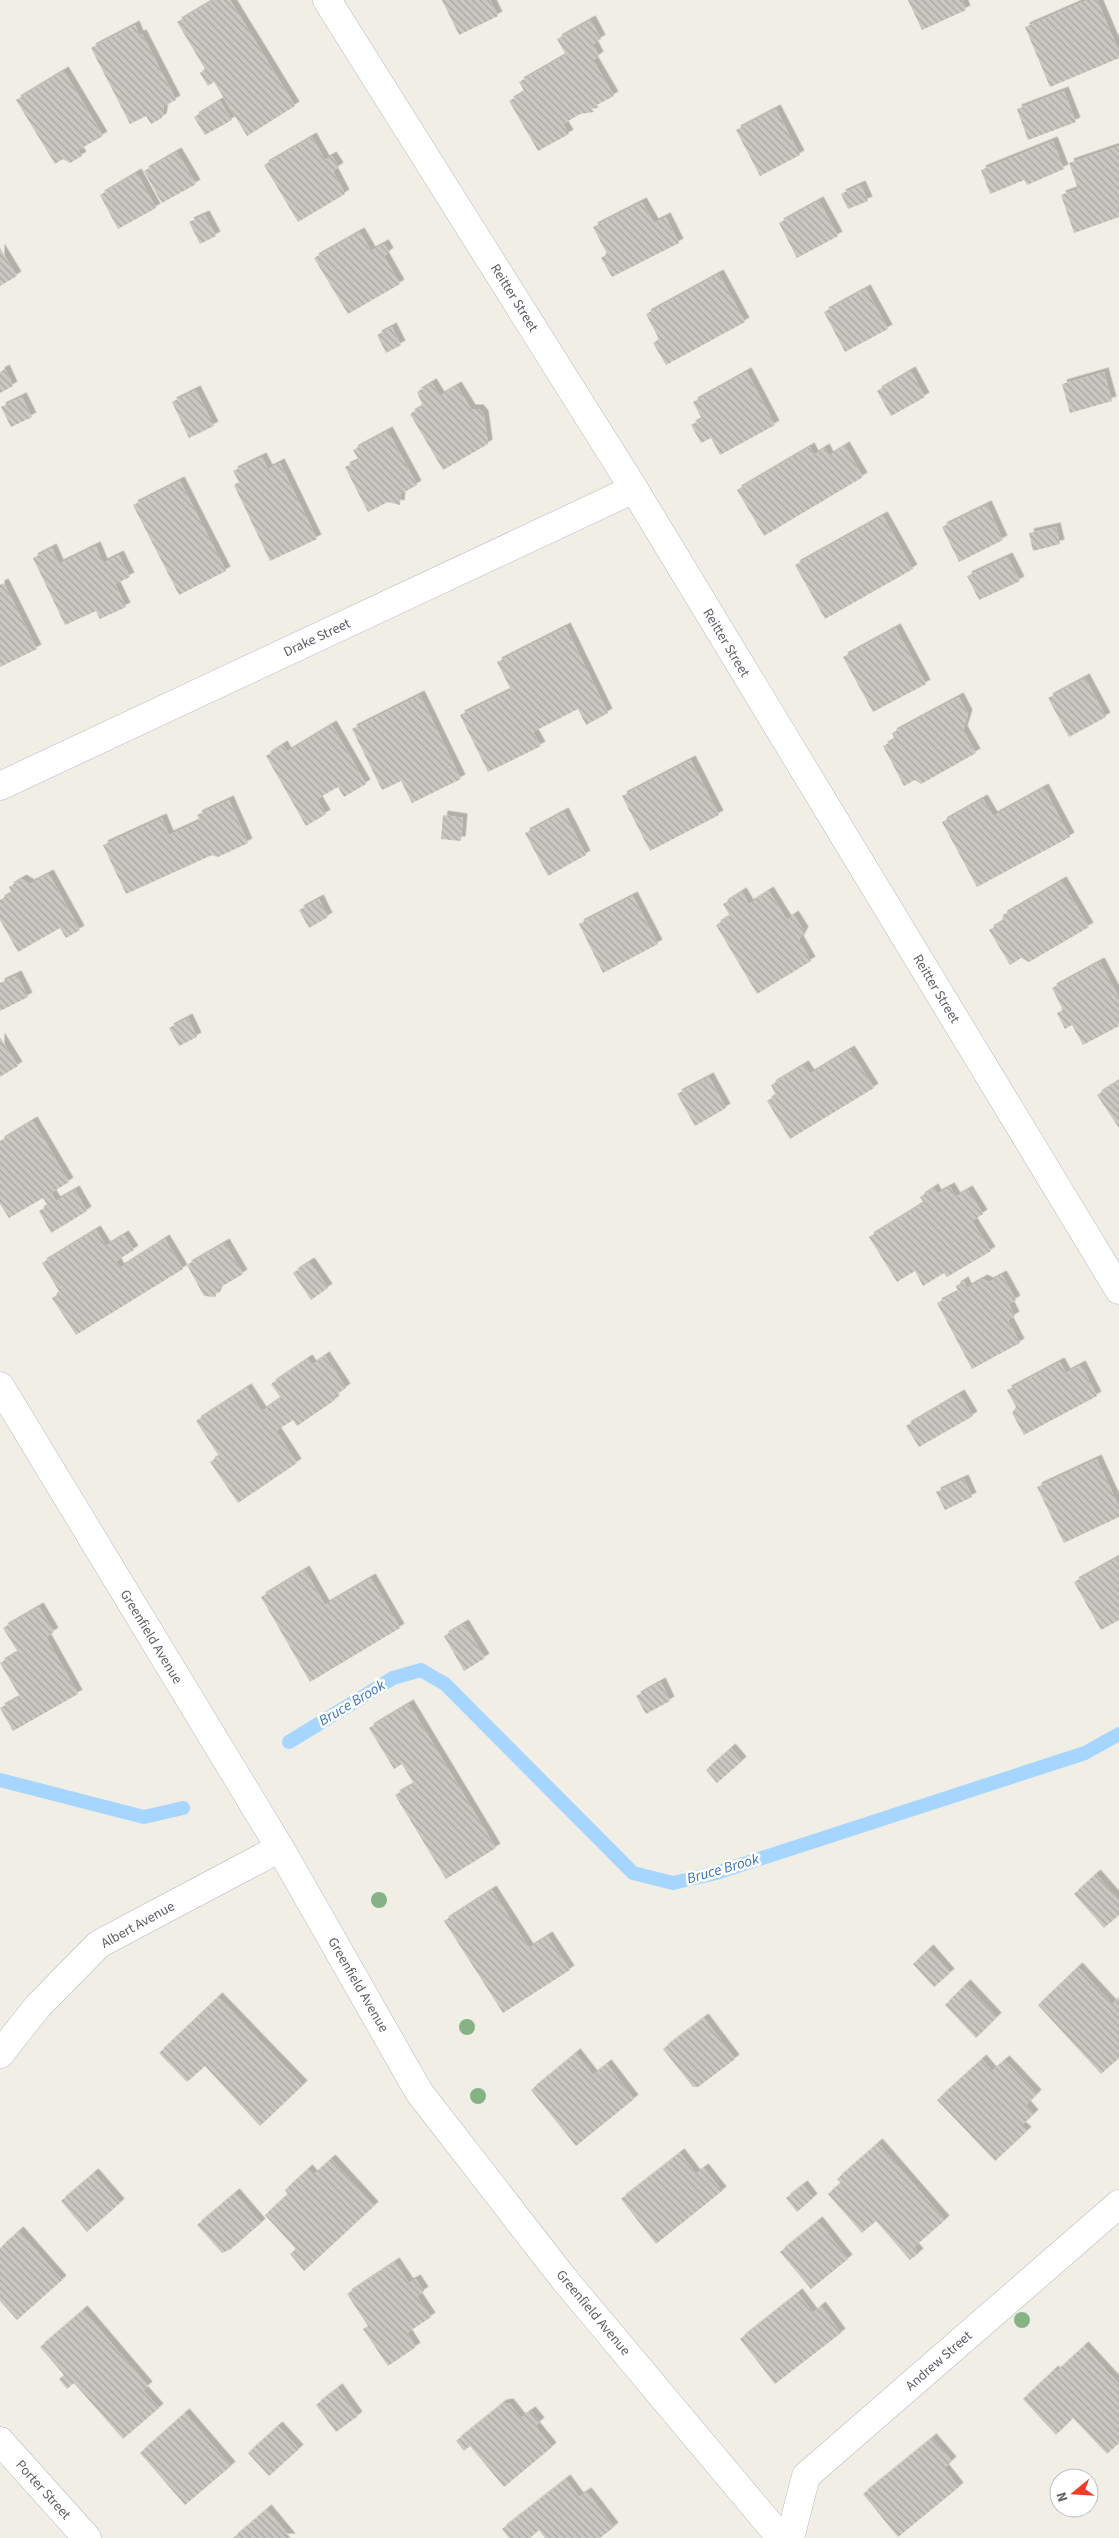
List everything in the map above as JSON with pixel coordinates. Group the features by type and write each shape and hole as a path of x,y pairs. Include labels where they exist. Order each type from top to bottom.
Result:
{"street":[{"name":"Reitter Street","path":"327,0 634,490 1119,1290"},
{"name":"Drake Street","path":"0,786 634,490"},
{"name":"Greenfield Avenue","path":"0,1386 280,1848 419,2092 564,2279 781,2538"},
{"name":"Albert Avenue","path":"0,2054 38,2006 99,1944 280,1848"},
{"name":"Andrew Street","path":"790,2538 806,2476 1119,2204"},
{"name":"Porter Street","path":"0,2441 87,2538"}],"building":[{"path":"214,0 230,0 295,106 247,136 214,82 208,86 200,73 205,69 177,22"},
{"path":"442,0 490,0 498,16 459,35"},
{"path":"908,0 962,0 966,10 922,30"},
{"path":"1087,0 1097,0 1119,52 1119,58 1050,87 1025,27"},
{"path":"591,20 601,39 593,44 599,56 593,60 614,96 591,108 594,112 580,114 563,124 569,134 538,151 509,101 525,92 519,82 566,55 557,39"},
{"path":"135,25 139,35 142,34 176,100 164,106 162,118 151,124 146,116 130,124 91,48"},
{"path":"64,71 103,136 78,150 82,156 70,163 63,159 55,164 16,100"},
{"path":"1064,91 1076,122 1028,140 1017,109"},
{"path":"220,101 232,120 205,135 194,117"},
{"path":"776,109 800,155 760,176 736,130"},
{"path":"312,137 325,160 332,156 339,167 333,171 345,194 298,222 264,165"},
{"path":"1053,141 1064,169 1027,185 1024,180 990,194 981,170"},
{"path":"1119,146 1119,217 1074,233 1061,195 1078,189 1069,163"},
{"path":"177,152 196,184 162,203 144,171"},
{"path":"137,173 156,208 118,229 100,195"},
{"path":"861,185 868,201 848,209 841,194"},
{"path":"819,201 838,236 797,258 779,223"},
{"path":"642,202 654,223 666,217 679,243 612,277 601,258 607,254 593,227"},
{"path":"205,215 216,236 200,244 189,222"},
{"path":"360,232 371,251 384,244 389,252 384,256 400,284 348,314 314,258"},
{"path":"0,248 17,276 0,286"},
{"path":"719,274 745,322 666,365 653,343 659,339 646,314"},
{"path":"866,289 888,329 845,352 824,312"},
{"path":"392,327 401,345 386,353 377,335"},
{"path":"5,369 13,386 0,393 0,372"},
{"path":"911,371 925,397 891,416 877,391"},
{"path":"747,372 775,425 720,455 711,438 701,443 691,425 702,419 693,402"},
{"path":"1104,372 1112,401 1070,413 1062,384"},
{"path":"432,383 440,396 457,386 471,409 479,409 484,415 488,444 443,470 410,414 423,406 417,392"},
{"path":"196,390 214,426 189,438 172,402"},
{"path":"22,397 32,417 11,427 1,407"},
{"path":"388,431 417,485 401,494 400,505 388,502 368,512 345,467 359,460 353,450"},
{"path":"845,446 863,477 764,536 737,490 810,447 814,455 825,448 829,456"},
{"path":"262,457 268,469 280,463 317,539 270,561 234,485 239,482 233,471"},
{"path":"180,481 226,571 179,595 133,505"},
{"path":"987,505 1003,540 959,562 942,527"},
{"path":"883,516 913,569 825,619 795,565"},
{"path":"1056,527 1060,544 1033,551 1029,533"},
{"path":"96,546 103,563 119,555 130,577 115,584 126,607 100,619 96,611 65,625 33,558 52,548 59,564"},
{"path":"1008,557 1020,581 979,600 967,576"},
{"path":"4,583 37,649 0,667 0,585"},
{"path":"566,627 608,713 586,725 578,709 533,732 541,746 488,772 460,715 511,690 497,662"},
{"path":"896,628 926,684 873,712 843,657"},
{"path":"1085,678 1106,717 1069,737 1048,698"},
{"path":"420,695 461,779 412,803 401,781 382,790 352,729"},
{"path":"959,697 968,714 963,730 976,753 921,784 915,780 904,786 883,746 895,740 892,733"},
{"path":"332,725 366,784 344,797 338,787 317,799 326,814 306,826 266,756 283,745 287,752"},
{"path":"691,760 719,815 650,851 622,796"},
{"path":"1044,788 1070,837 977,887 942,822 983,799 993,816"},
{"path":"229,800 248,843 218,857 212,855 126,894 103,845 162,818 169,835 200,821 197,815"},
{"path":"564,812 586,855 548,876 525,833"},
{"path":"443,815 463,818 461,841 441,839"},
{"path":"49,874 80,930 66,938 60,928 18,952 0,920 0,900 12,893 9,887 22,879 30,884"},
{"path":"1062,881 1089,927 1029,962 1021,958 1010,965 989,930 1002,922 1003,915"},
{"path":"769,891 787,920 794,915 804,931 799,940 811,961 757,994 716,925 730,916 723,904 742,892 749,904"},
{"path":"633,896 658,944 603,973 579,924"},
{"path":"319,899 328,917 309,928 299,910"},
{"path":"1100,962 1119,998 1119,1026 1083,1045 1072,1025 1065,1029 1057,1013 1063,1010 1052,988"},
{"path":"17,975 28,997 0,1011 0,983"},
{"path":"188,1018 197,1037 179,1046 169,1028"},
{"path":"0,1037 18,1066 0,1077"},
{"path":"850,1050 874,1088 790,1139 767,1101 776,1095 771,1085 804,1065 810,1074"},
{"path":"709,1077 726,1108 695,1126 677,1094"},
{"path":"1119,1081 1119,1128 1097,1095"},
{"path":"33,1121 69,1182 51,1193 56,1201 75,1190 87,1211 51,1233 39,1211 48,1206 43,1198 9,1218 0,1204 0,1141"},
{"path":"950,1187 956,1197 968,1190 983,1214 972,1221 991,1251 947,1277 944,1273 923,1286 915,1271 897,1282 869,1237 924,1203 920,1197 934,1188 937,1194"},
{"path":"96,1230 106,1246 124,1235 134,1250 116,1261 120,1268 165,1239 183,1269 76,1335 52,1298 60,1293 42,1263"},
{"path":"225,1243 243,1274 219,1288 215,1297 204,1296 187,1265"},
{"path":"310,1262 328,1288 311,1300 293,1273"},
{"path":"1002,1275 1016,1300 1009,1304 1015,1316 1008,1320 1020,1343 972,1369 937,1303 958,1292 956,1286 964,1281 967,1288 983,1279 989,1282"},
{"path":"325,1356 346,1388 333,1397 335,1400 297,1426 293,1420 276,1431 297,1463 238,1503 210,1462 219,1456 196,1421 247,1388 262,1411 281,1398 271,1384 308,1359 312,1365"},
{"path":"1060,1362 1066,1373 1081,1365 1097,1396 1024,1435 1012,1413 1016,1407 1007,1390"},
{"path":"960,1394 973,1416 919,1447 906,1426"},
{"path":"1097,1459 1119,1507 1119,1517 1064,1543 1037,1487"},
{"path":"964,1479 972,1497 945,1510 936,1492"},
{"path":"1119,1557 1119,1620 1101,1630 1074,1582"},
{"path":"305,1570 325,1605 371,1578 400,1628 310,1682 261,1597"},
{"path":"39,1607 54,1632 46,1637 78,1694 13,1731 0,1708 20,1697 0,1663 18,1652 3,1628"},
{"path":"464,1624 485,1658 464,1671 444,1636"},
{"path":"661,1682 670,1701 646,1714 636,1696"},
{"path":"409,1704 496,1848 446,1879 395,1795 414,1784 402,1764 394,1769 369,1728"},
{"path":"731,1748 742,1761 717,1783 706,1770"},
{"path":"1096,1874 1119,1900 1119,1915 1104,1928 1074,1894"},
{"path":"492,1890 529,1948 548,1936 570,1970 503,2013 444,1921"},
{"path":"929,1949 950,1973 934,1987 913,1964"},
{"path":"1078,1967 1112,2004 1119,1998 1119,2058 1101,2074 1038,2005"},
{"path":"966,1984 997,2017 976,2038 945,2005"},
{"path":"218,1997 303,2085 260,2126 205,2066 187,2082 159,2053"},
{"path":"704,2018 735,2059 698,2087 693,2087 663,2049"},
{"path":"576,2053 593,2075 607,2064 634,2099 576,2146 531,2090"},
{"path":"982,2059 992,2071 1005,2060 1037,2094 1026,2105 1034,2114 1021,2126 1027,2131 995,2161 937,2100"},
{"path":"878,2143 945,2220 914,2247 919,2253 910,2260 876,2221 862,2233 828,2194 841,2183 837,2179"},
{"path":"680,2153 696,2174 704,2168 722,2191 656,2244 621,2199"},
{"path":"331,2159 374,2206 304,2271 290,2254 296,2249 265,2215 288,2194 285,2190 308,2169 313,2175"},
{"path":"94,2173 120,2203 87,2232 61,2201"},
{"path":"803,2185 813,2198 797,2212 786,2198"},
{"path":"235,2193 261,2223 231,2249 222,2253 197,2225"},
{"path":"818,2221 848,2259 811,2289 780,2252"},
{"path":"19,2231 62,2280 17,2320 0,2301 0,2248"},
{"path":"395,2262 409,2283 416,2279 424,2291 417,2296 431,2317 407,2333 416,2347 388,2366 363,2329 368,2326 347,2294"},
{"path":"798,2293 813,2313 821,2306 841,2333 775,2384 740,2339"},
{"path":"83,2310 148,2386 143,2390 159,2408 123,2439 74,2383 67,2389 59,2379 64,2375 40,2347"},
{"path":"1084,2346 1119,2384 1119,2443 1107,2454 1073,2418 1056,2435 1023,2399 1054,2370 1056,2372"},
{"path":"338,2388 358,2416 336,2432 316,2405"},
{"path":"509,2403 521,2418 531,2411 540,2422 535,2426 552,2447 504,2487 470,2446 464,2451 456,2441 502,2404"},
{"path":"185,2413 231,2466 185,2505 140,2453"},
{"path":"278,2426 299,2449 269,2476 248,2453"},
{"path":"932,2438 952,2461 944,2468 959,2487 898,2537 863,2494"},
{"path":"566,2479 579,2497 587,2492 614,2527 600,2538 545,2538 539,2530 530,2538 509,2538 502,2529"},
{"path":"267,2509 291,2538 233,2538"}],"waterway":[{"name":"Bruce Brook","path":"289,1742 393,1678 421,1670 445,1684 633,1873 673,1883 716,1873 1085,1753 1119,1734"},
{"name":"Bruce Brook","path":"0,1780 144,1817 183,1808"}]}
